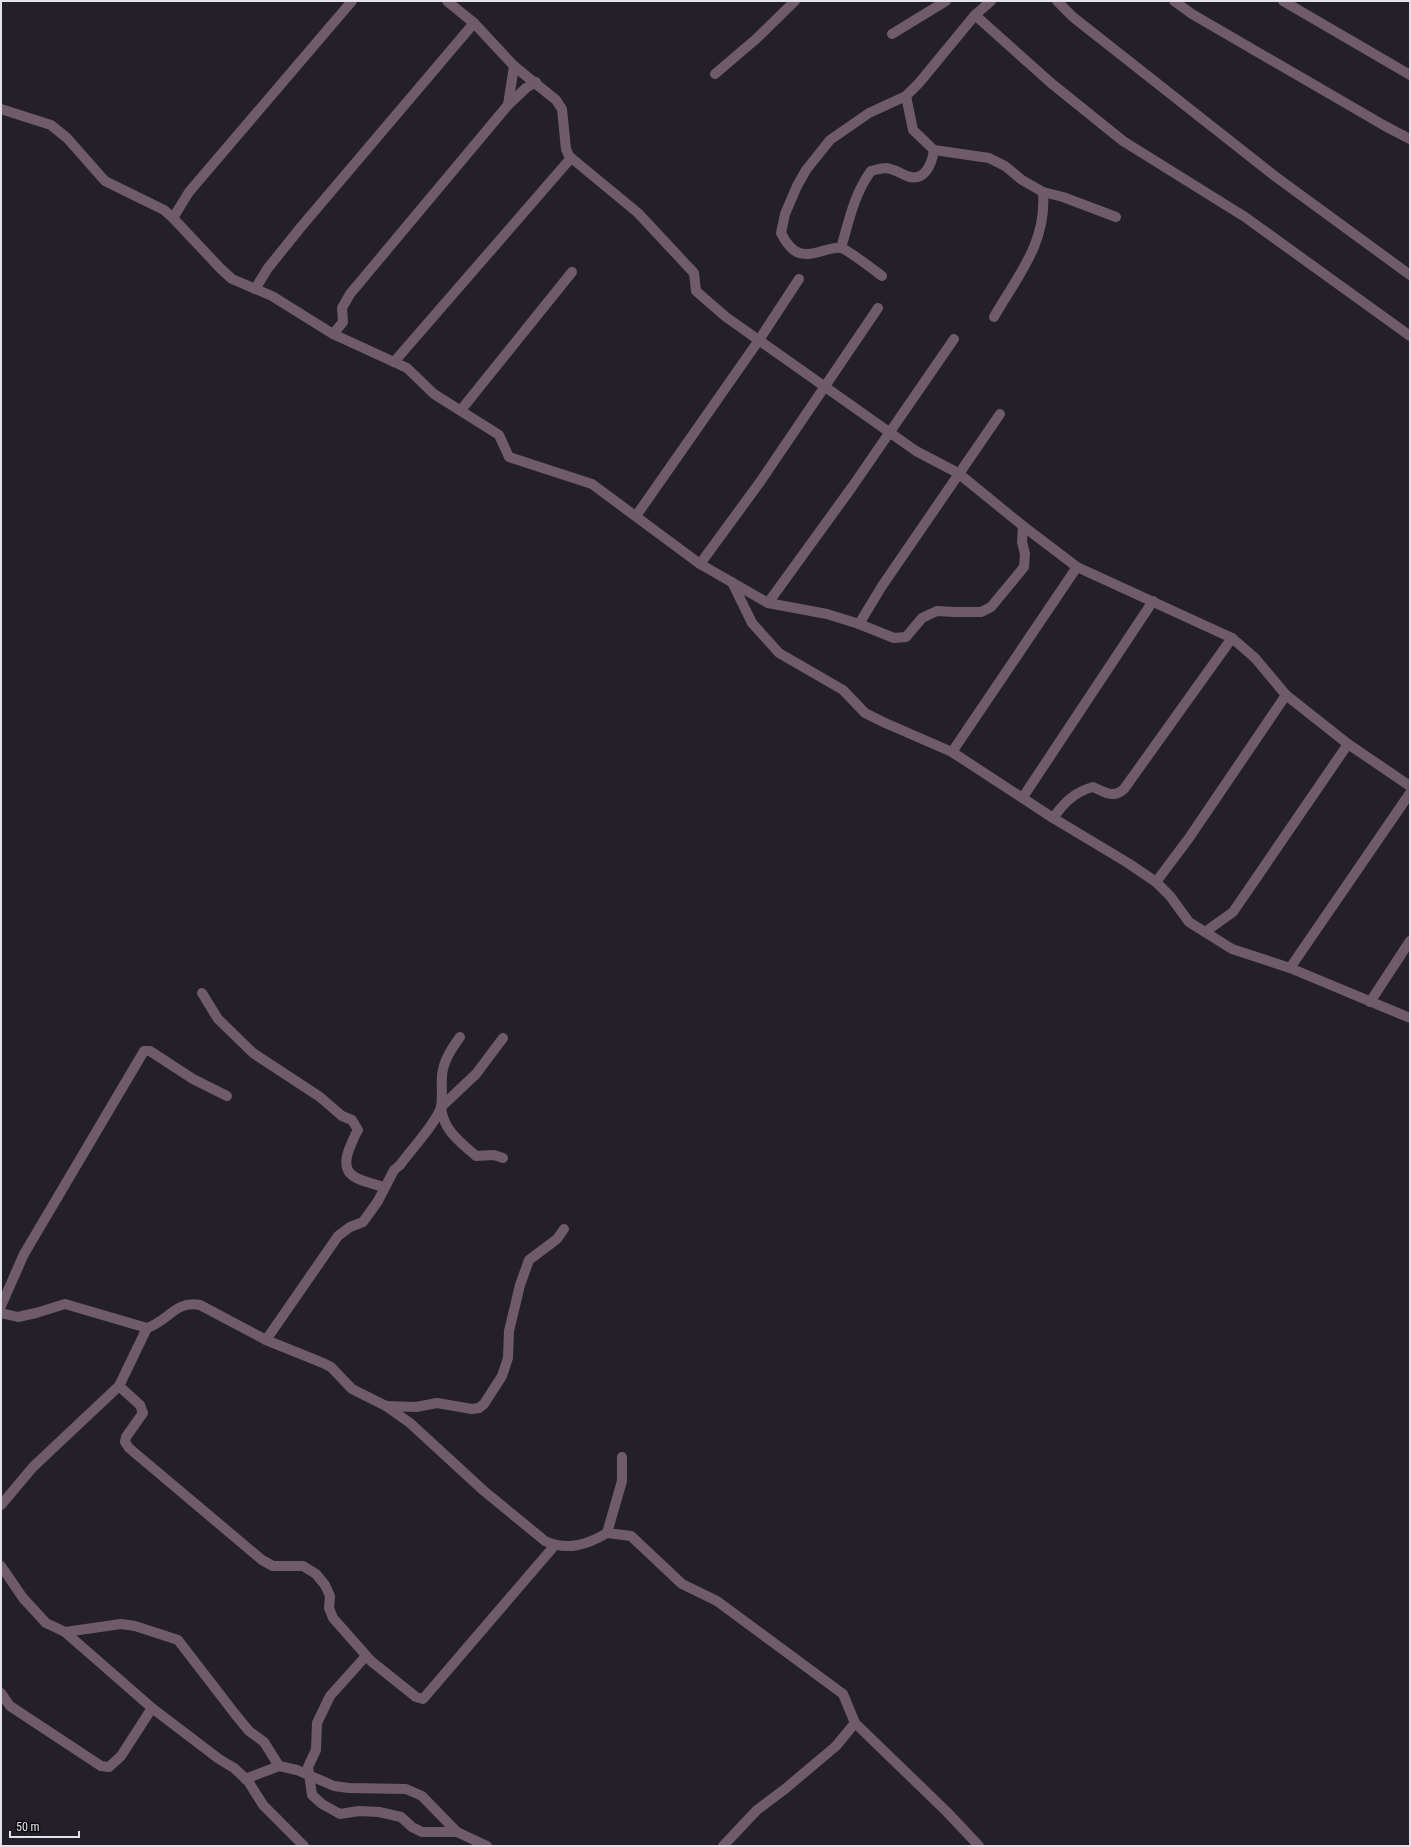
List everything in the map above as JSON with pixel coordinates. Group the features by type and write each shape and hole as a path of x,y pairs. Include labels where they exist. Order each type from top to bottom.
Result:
{"street":[{"path":"173,218 189,192 352,1"},
{"path":"447,1 474,23 514,66 536,82 556,100 562,110 566,149 570,158 638,213 694,273 696,291 726,317 916,451 958,474 1022,526 1077,567 1232,638 1255,658 1286,695 1348,744 1410,786"},
{"path":"715,74 756,39 795,1"},
{"path":"892,34 946,1"},
{"path":"1057,1 1073,17 1270,172 1410,275"},
{"path":"1174,1 1199,18 1410,139"},
{"path":"1283,1 1410,75"},
{"path":"882,276 841,248 832,248 812,254 799,254 787,246 780,233 785,214 797,186 806,170 830,140 869,113 906,96 919,83 984,3"},
{"path":"975,15 1051,83 1123,141 1245,217 1410,336"},
{"path":"255,289 268,268 301,227 474,23"},
{"path":"508,105 514,66"},
{"path":"333,334 343,322 342,308 350,294 508,105 526,88 536,82"},
{"path":"906,96 913,130 934,150 989,158 1004,166 1022,180 1043,192 1063,197 1116,217"},
{"path":"1,109 51,125 67,138 105,181 164,210 232,279 272,296 333,334 394,362 415,375 434,394 499,435 510,457 592,484 700,564 768,603 826,614 859,624 894,638 906,637 922,618 937,611 981,612 991,607 1024,567 1022,526"},
{"path":"841,248 853,205 862,183 871,171 884,168 894,170 909,177 920,176 927,171 932,161 934,150"},
{"path":"394,362 570,158"},
{"path":"994,317 1036,246 1042,224 1044,205 1043,192"},
{"path":"461,410 572,272"},
{"path":"636,516 759,340 799,278"},
{"path":"700,564 760,482 878,308"},
{"path":"768,603 954,338"},
{"path":"859,624 882,586 1000,414"},
{"path":"952,752 1077,567"},
{"path":"732,582 752,623 779,653 843,690 865,713 952,752 1053,818 1156,882 1170,896 1189,922 1232,949 1290,968 1410,1018"},
{"path":"1023,797 1153,601"},
{"path":"1053,818 1064,803 1082,790 1093,787 1110,795 1118,795 1124,789 1232,638"},
{"path":"1156,882 1189,838 1286,695"},
{"path":"1205,932 1233,912 1348,744"},
{"path":"1290,968 1410,793"},
{"path":"1370,1002 1410,941"},
{"path":"202,993 218,1019 253,1053 314,1093 342,1116 352,1120 358,1130 354,1136 346,1159 345,1166 348,1173 364,1181 384,1187"},
{"path":"460,1037 451,1049 442,1075 442,1119 449,1131 476,1156 494,1155 504,1158"},
{"path":"266,1340 338,1236 350,1227 363,1222 378,1201 394,1170 400,1165 436,1117 441,1107 476,1074 503,1038"},
{"path":"1,1306 24,1254 144,1051 150,1051 194,1079 227,1096"},
{"path":"386,1406 437,1404 472,1409 479,1408 484,1404 502,1376 508,1358 509,1331 520,1285 529,1260 557,1239 564,1229"},
{"path":"1,1313 18,1317 65,1304 147,1328 163,1321 176,1309 191,1303 200,1305 266,1340 327,1365 352,1389 386,1406 410,1423 484,1491 538,1535 555,1545 580,1546 596,1540 607,1533 631,1536 682,1584 716,1601 843,1694 855,1723 936,1801 979,1846"},
{"path":"1,1505 33,1467 119,1386 147,1328"},
{"path":"119,1386 140,1406 144,1413 126,1437 125,1442 129,1448 262,1560 274,1566 303,1566 316,1574 325,1585 330,1596 329,1608 333,1618 366,1656 408,1692 423,1700 555,1545"},
{"path":"607,1533 622,1481 622,1457"},
{"path":"1,1566 23,1598 46,1623 65,1632 152,1708 219,1759 234,1768 245,1779 263,1805 304,1846"},
{"path":"65,1632 121,1624 135,1626 178,1640 249,1731 264,1742 279,1766"},
{"path":"366,1656 330,1696 317,1723 316,1750 308,1767 312,1795 322,1804 340,1814 359,1811 379,1812 401,1817 412,1827 422,1832 457,1832"},
{"path":"1,1693 10,1706 101,1766 109,1766 121,1756 152,1708"},
{"path":"723,1846 758,1810 836,1746 855,1723"},
{"path":"245,1779 279,1766 298,1770 334,1786 349,1788 406,1789 422,1796 457,1832 487,1846"}]}
